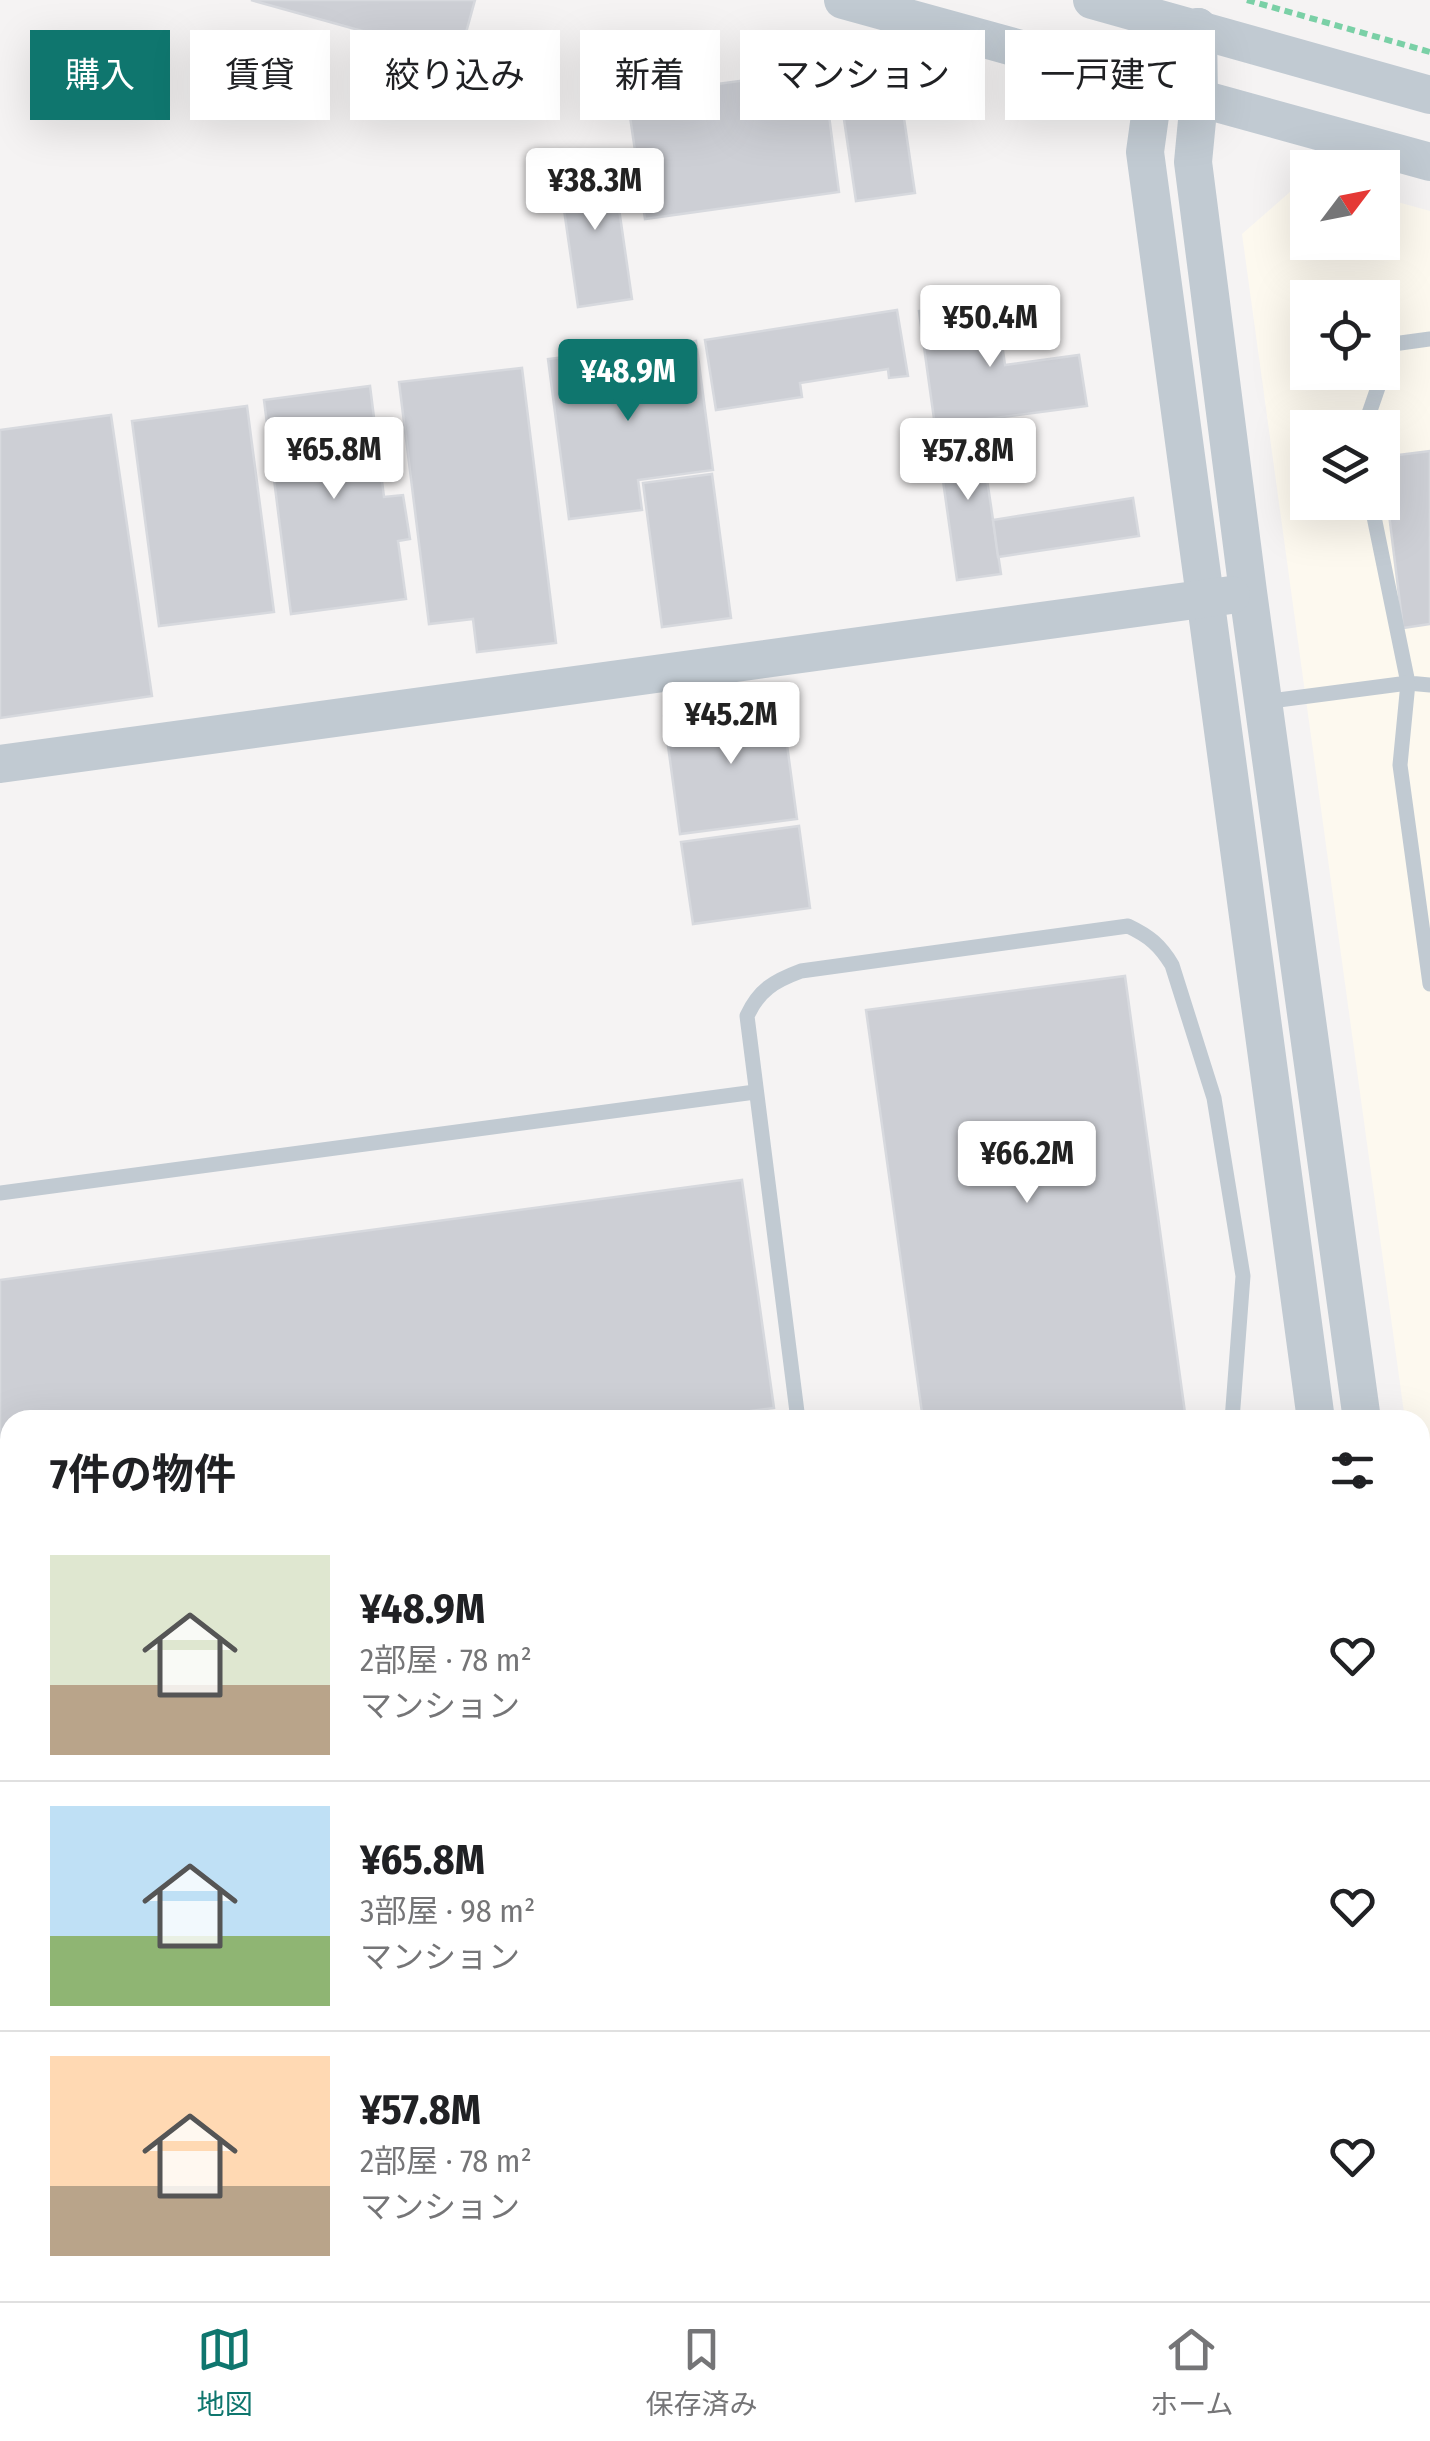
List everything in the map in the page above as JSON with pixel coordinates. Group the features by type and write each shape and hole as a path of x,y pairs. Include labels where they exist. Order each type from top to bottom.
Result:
{"street":[{"path":"843,0 1005,45"},
{"path":"1092,0 1430,94"},
{"path":"1215,105 1430,162"},
{"path":"1149,120 1145,152 1315,1410"},
{"path":"1196,120 1193,162 1361,1410"},
{"path":"0,764 1248,592"}],"lane":[{"path":"1370,410 1394,344 1430,339"},
{"path":"1375,520 1408,683 1400,765 1430,984"},
{"path":"1263,702 1408,683 1430,686"},
{"path":"797,1410 746,1016 755,998 772,982 800,970 1128,926 1161,946 1172,965 1214,1098 1243,1276 1233,1410"},
{"path":"0,1193 755,1092"}],"path":[{"path":"1246,0 1430,52"}],"shaded area":[{"path":"1290,192 1290,260 1400,260 1400,203 1430,211 1430,1410 1404,1410 1242,234"}],"building":[{"path":"251,0 475,0 467,30 359,30"},
{"path":"740,81 740,120 830,120 839,192 645,219 631,120 720,120 720,84"},
{"path":"844,120 904,120 915,193 856,201"},
{"path":"612,160 632,299 578,307 558,168"},
{"path":"996,301 1005,365 1079,355 1087,406 935,426 919,311"},
{"path":"897,310 908,376 889,378 888,369 800,383 802,397 716,410 705,340"},
{"path":"696,341 713,470 638,480 642,510 569,519 548,359"},
{"path":"522,368 556,643 477,652 473,619 429,624 399,382"},
{"path":"370,386 384,497 403,495 410,539 398,541 406,599 291,614 264,400"},
{"path":"247,406 274,612 159,626 132,421"},
{"path":"111,415 152,696 0,718 0,430"},
{"path":"979,425 1001,574 957,580 936,431"},
{"path":"1430,451 1430,624 1403,628 1390,520 1400,520 1400,455"},
{"path":"712,474 731,618 662,627 643,483"},
{"path":"1133,498 1139,536 998,557 993,520"},
{"path":"781,700 797,819 680,834 664,716"},
{"path":"799,826 810,908 693,924 681,842"},
{"path":"1125,976 1185,1410 922,1410 866,1010"},
{"path":"742,1180 774,1408 0,1410 0,1280"}]}
